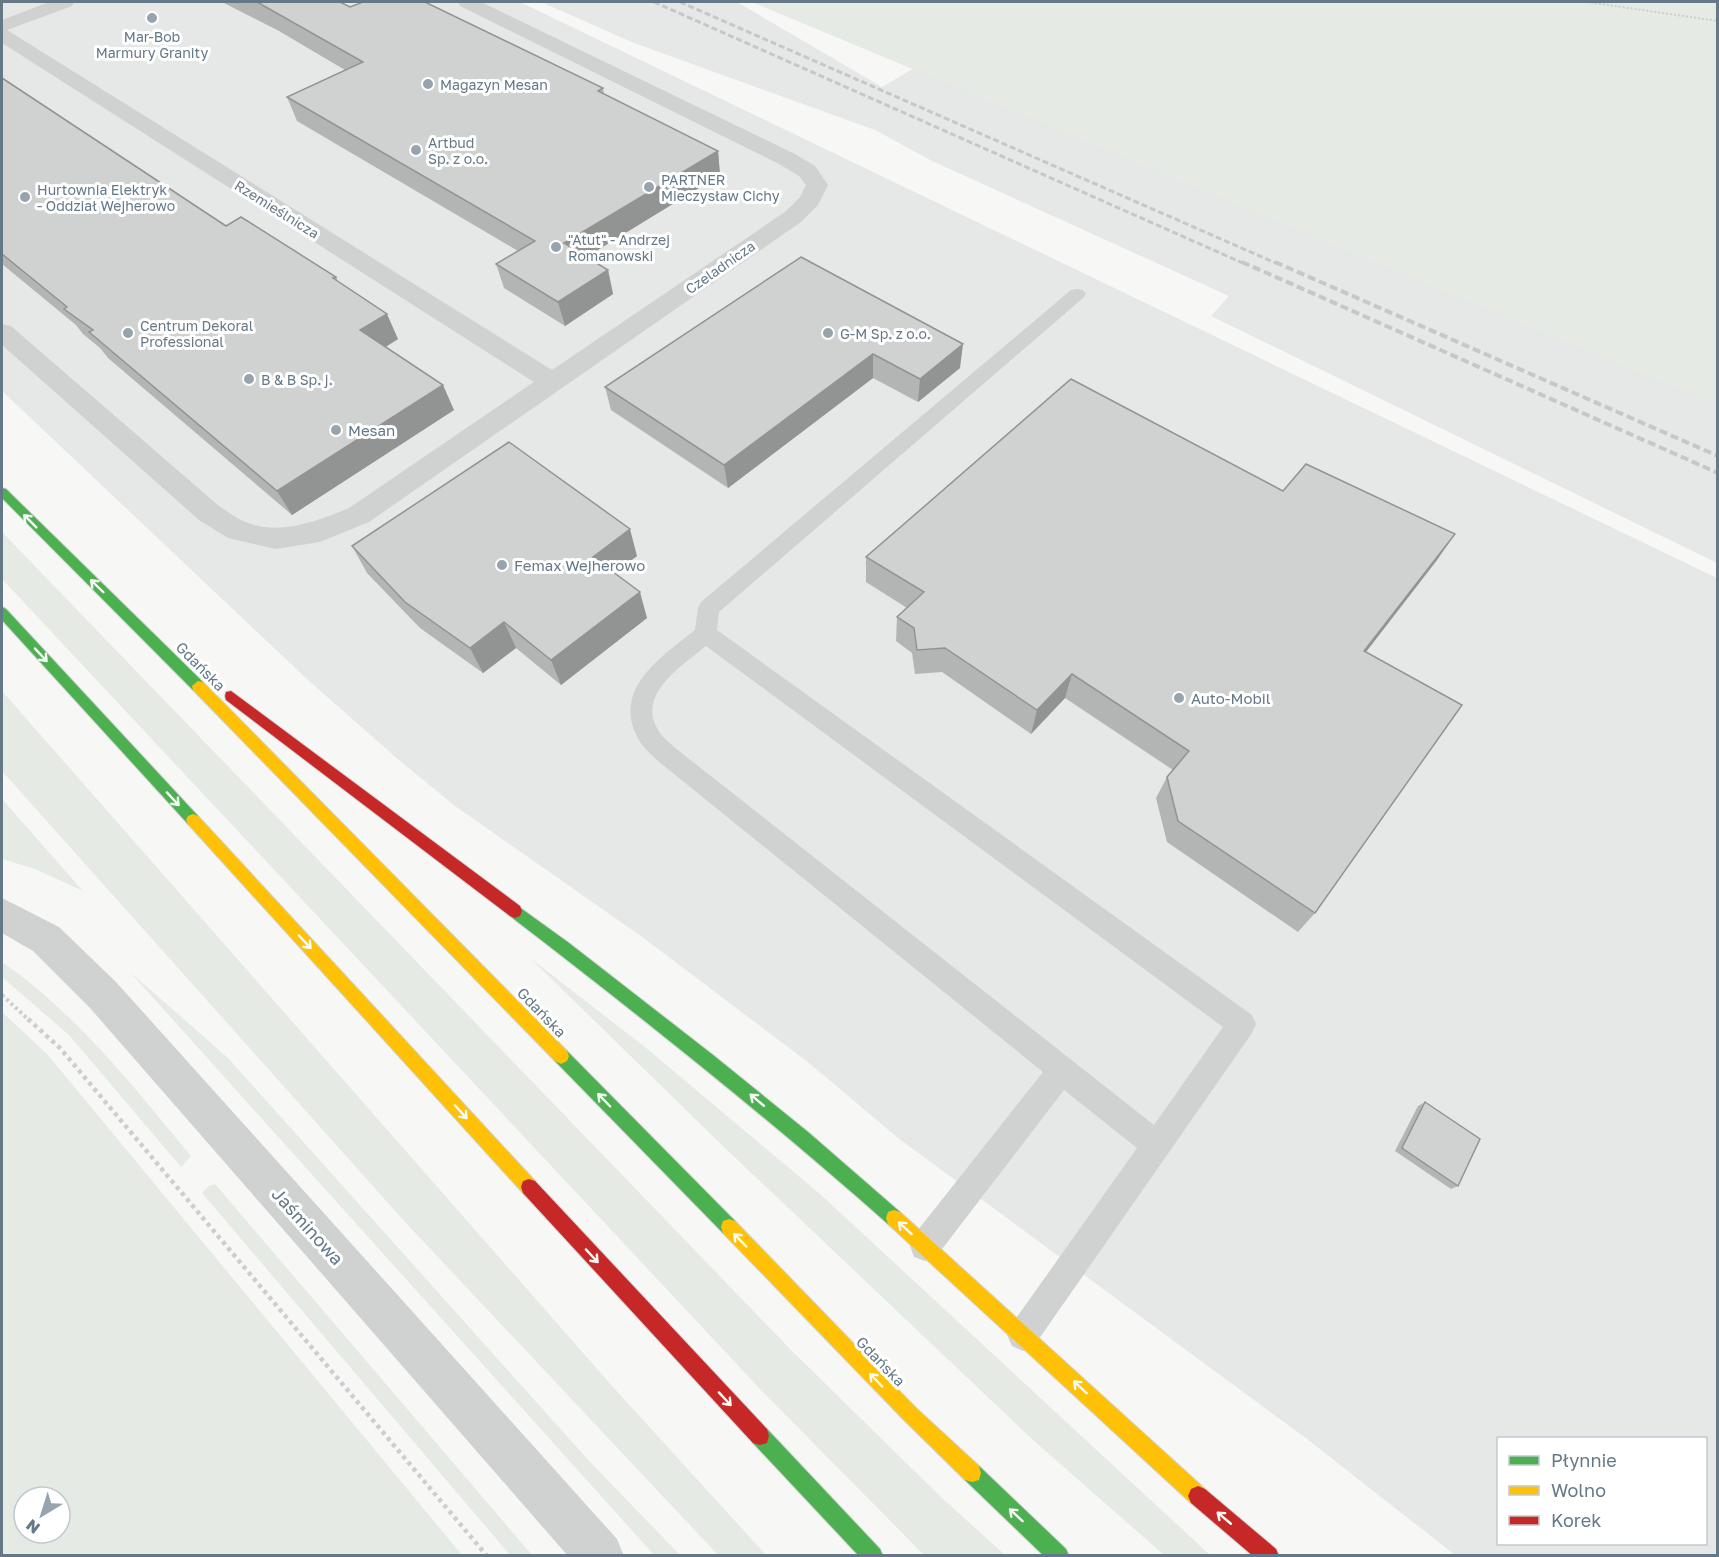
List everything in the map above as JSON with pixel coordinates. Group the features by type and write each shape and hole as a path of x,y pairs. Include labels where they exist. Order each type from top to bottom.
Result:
{"main road":[{"name":"Gdańska","path":"2,492 135,622 449,940 909,1413 1059,1556"},
{"path":"2,612 679,1350 873,1556"},
{"path":"135,622 671,1029 829,1160 1180,1481 1269,1556"}],"street":[{"path":"2,26 65,2"},
{"name":"Czeladnicza","path":"2,332 209,513 238,531 276,538 320,532 358,514 792,217 810,200 816,185 807,171 787,159 467,2"},
{"name":"Rzemieślnicza","path":"2,35 552,382"},
{"name":"Jaśminowa","path":"2,914 46,939 103,995 600,1556"}],"lane":[{"path":"1077,294 709,608 706,634 661,671 645,689 641,708 647,734 666,754 1156,1145"},
{"path":"706,634 1242,1024 1023,1335"},
{"path":"925,1246 1062,1070"}],"path":[{"path":"1587,2 1718,21"},
{"path":"2,995 60,1048 487,1556"}],"shaded area":[{"path":"2,2 520,2 1717,578 1717,1555 1455,1555 1307,1439 898,1138 809,1063 645,939 455,806 308,680 2,391"},
{"path":"541,2 737,2 882,87 943,51 1717,379 1717,563 1211,316 1229,296 932,161 875,130 634,43"},
{"path":"752,2 1717,2 1717,405"},
{"path":"2,532 792,1351 942,1498 1005,1555 924,1555 761,1390 2,579"},
{"path":"2,691 613,1387 766,1555 718,1555 405,1222 2,771"},
{"path":"2,799 83,891 35,869 2,859"},
{"path":"530,958 645,1047 820,1194 1210,1555 1164,1555 1033,1440 725,1148"},
{"path":"2,962 55,1004 126,1078 191,1156 181,1167 69,1035 2,977"},
{"path":"130,972 228,1058 591,1463 680,1555 654,1555"},
{"path":"2,1012 47,1054 462,1555 2,1555"},
{"path":"215,1184 532,1555 510,1555 202,1193"}],"building":[{"path":"257,2 340,2 350,7 363,2 425,2 603,88 598,91 718,151 564,243 608,270 558,302 496,264 535,241 287,97 363,62"},
{"path":"2,78 226,226 241,217 336,277 333,278 387,314 360,330 443,385 277,491 89,332 93,330 64,309 67,307 2,254"},
{"path":"801,257 963,344 920,379 873,354 724,465 605,387"},
{"path":"1071,379 1283,491 1306,464 1455,534 1364,651 1462,705 1315,913 1178,821 1167,777 1189,751 1072,674 1037,710 945,648 917,650 914,628 897,617 924,592 866,557"},
{"name":"Femax Wejherowo","path":"509,442 630,529 593,557 640,592 551,660 504,622 470,648 405,602 352,546"},
{"path":"1425,1102 1480,1139 1458,1186 1402,1148"}],"railway":[{"path":"654,2 1245,264"},
{"path":"680,2 1278,264"},
{"path":"1242,262 1718,473"},
{"path":"1275,262 1718,456"}],"traffic: fast":[{"path":"2,492 198,686"},
{"path":"2,612 193,820"},
{"path":"515,911 708,1060 894,1218"},
{"path":"561,1056 729,1227"},
{"path":"760,1436 873,1556"},
{"path":"972,1473 1059,1556"}],"traffic: slow":[{"path":"198,686 561,1056"},
{"path":"193,820 529,1187"},
{"path":"894,1218 1198,1496"},
{"path":"729,1227 909,1413 972,1473"}],"traffic: jam":[{"path":"231,696 515,911"},
{"path":"529,1187 760,1436"},
{"path":"1198,1496 1269,1556"}],"place":[{"name":"Mar-Bob Marmury Granity","path":"152,18"},
{"name":"Magazyn Mesan","path":"428,84"},
{"name":"Artbud Sp. z o.o.","path":"416,150"},
{"name":"PARTNER Mieczysław Cichy","path":"649,187"},
{"name":"Hurtownia Elektryk - Oddział Wejherowo","path":"25,197"},
{"name":"\"Atut\" - Andrzej Romanowski","path":"556,247"},
{"name":"Centrum Dekoral Professional","path":"128,333"},
{"name":"G-M Sp. z o.o.","path":"828,333"},
{"name":"B & B Sp. j.","path":"249,379"},
{"name":"Mesan","path":"336,430"},
{"name":"Femax Wejherowo","path":"502,565"},
{"name":"Auto-Mobil","path":"1179,698"}]}
